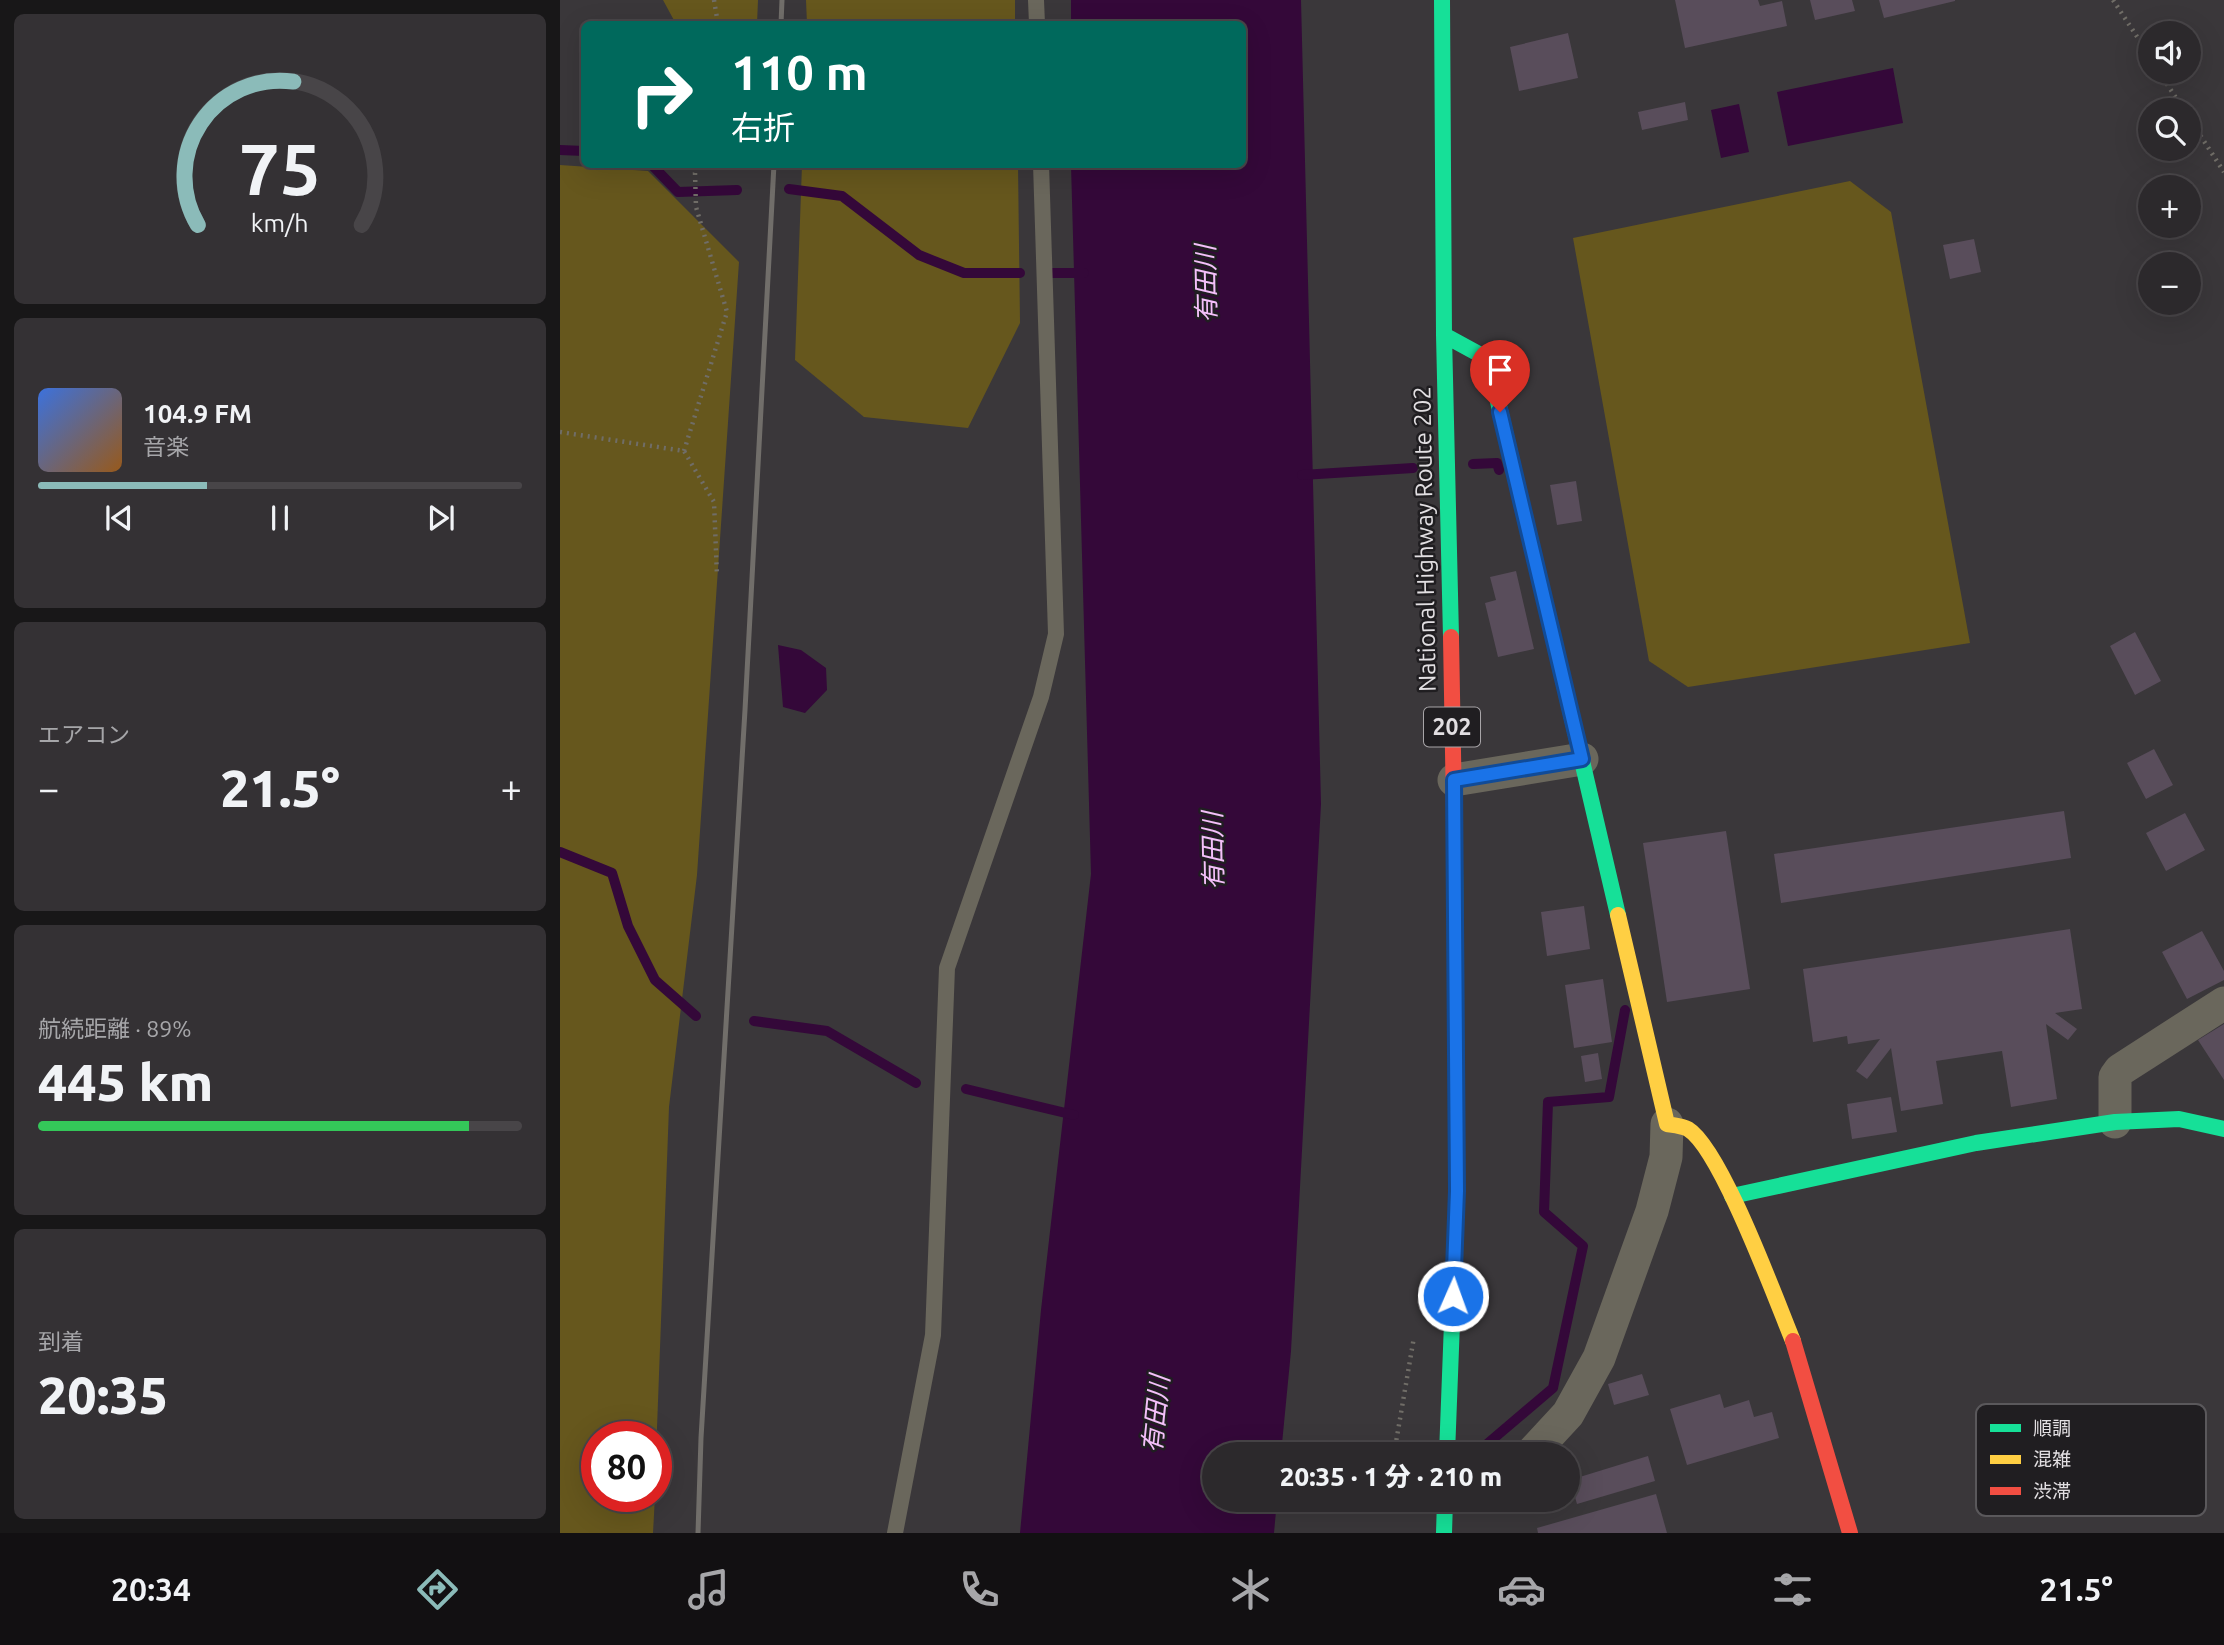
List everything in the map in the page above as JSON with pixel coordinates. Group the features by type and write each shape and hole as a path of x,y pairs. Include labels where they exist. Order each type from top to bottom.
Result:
{"main road":[{"name":"National Highway Route 202","path":"1442,0 1444,335 1454,780 1457,1191 1447,1442"},
{"path":"1444,335 1488,359 1667,1124 1688,1129 1710,1153 1732,1196 1797,1350 1850,1533"},
{"path":"1732,1196 1976,1143 2115,1122 2179,1119 2224,1129"}],"street":[{"path":"1454,780 1582,759"},
{"path":"2115,1122 2115,1077 2120,1070 2224,1003"},
{"path":"1542,1442 1568,1414 1599,1358 1652,1211 1665,1157 1667,1124"}],"lane":[{"path":"1036,0 1037,21"},
{"path":"895,1533 933,1335 947,968 1041,697 1056,634 1041,168"}],"path":[{"path":"714,0 718,21"},
{"path":"2113,0 2138,38"},
{"path":"2201,137 2224,172"},
{"path":"697,168 696,207 727,312 684,451 714,502 717,576"},
{"path":"560,432 684,451"}],"shaded area":[{"path":"663,0 758,0 757,21 674,21"},
{"path":"806,0 1015,0 1015,21 807,21"},
{"path":"560,165 648,171 739,262 697,875 669,1107 657,1421 581,1421 581,1512 654,1512 653,1533 560,1533"},
{"path":"802,168 1018,168 1020,323 968,428 864,417 795,360"},
{"path":"1850,181 1891,212 1970,643 1688,687 1649,661 1573,238"}],"water":[{"name":"有田川","path":"1071,0 1301,0 1321,804 1291,1351 1282,1442 1202,1442 1202,1512 1276,1512 1274,1533 1020,1533 1041,1310 1091,874 1071,168 1246,168 1246,21 1071,21"},
{"path":"1893,68 1903,123 1788,146 1777,92"},
{"path":"1739,104 1749,152 1721,158 1711,110"},
{"path":"778,645 801,650 826,668 827,690 805,713 783,707"}],"building":[{"path":"1675,0 1758,0 1760,6 1782,1 1787,26 1685,48"},
{"path":"1810,0 1852,0 1855,11 1815,20"},
{"path":"1879,0 1955,0 1955,1 1884,18"},
{"path":"1568,33 1578,78 1519,91 1510,47"},
{"path":"1685,102 1688,120 1642,130 1638,112"},
{"path":"1974,239 1981,272 1950,279 1943,245"},
{"path":"1576,481 1582,521 1557,525 1550,485"},
{"path":"1516,571 1534,649 1498,657 1485,603 1496,600 1490,577"},
{"path":"2135,632 2161,681 2135,695 2110,646"},
{"path":"2154,749 2173,785 2146,799 2127,763"},
{"path":"2064,811 2071,858 1781,903 1774,854"},
{"path":"2185,813 2205,850 2166,871 2146,833"},
{"path":"1726,831 1750,989 1667,1002 1643,843"},
{"path":"1584,906 1590,949 1547,956 1541,912"},
{"path":"2070,929 2082,1009 2055,1013 2077,1029 2068,1040 2046,1024 2057,1099 2011,1107 2002,1051 1936,1061 1943,1104 1901,1111 1891,1048 1867,1079 1856,1071 1880,1039 1848,1044 1847,1036 1813,1042 1803,969"},
{"path":"2202,931 2224,971 2224,980 2187,999 2162,952"},
{"path":"1603,979 1612,1042 1574,1048 1565,985"},
{"path":"2224,1024 2224,1080 2198,1040"},
{"path":"1598,1053 1602,1079 1585,1082 1581,1056"},
{"path":"1891,1097 1897,1132 1852,1139 1847,1104"},
{"path":"1642,1374 1649,1395 1614,1405 1608,1384"},
{"path":"1720,1394 1724,1408 1749,1400 1754,1417 1772,1412 1779,1438 1687,1465 1670,1409"},
{"path":"1648,1456 1655,1481 1580,1503 1580,1477"},
{"path":"1656,1494 1667,1533 1538,1533 1537,1528"}],"waterway":[{"path":"560,150 581,151"},
{"path":"655,168 678,192 737,190"},
{"path":"789,189 842,196 919,255 964,273 1020,273"},
{"path":"1053,273 1084,273"},
{"path":"1473,464 1497,463 1499,470"},
{"path":"1302,475 1413,468"},
{"path":"560,852 612,873 628,926 655,980 696,1016"},
{"path":"1489,1442 1553,1388 1583,1246 1544,1212 1548,1102 1609,1097 1625,1010"},
{"path":"754,1021 827,1031 916,1083"},
{"path":"966,1089 1074,1115"}],"railway":[{"path":"781,21 782,0"},
{"path":"698,1533 701,1438 745,710 774,168"}],"traffic: fast":[{"path":"1442,0 1444,335 1451,637"},
{"path":"1444,335 1488,359 1618,915"},
{"path":"1447,1442 1457,1191 1455,866"},
{"path":"1732,1196 1976,1143 2115,1122 2179,1119 2224,1129"},
{"path":"1444,1533 1445,1512"}],"traffic: slow":[{"path":"1618,915 1667,1124 1688,1129 1701,1142 1716,1165 1761,1261 1793,1341"}],"traffic: jam":[{"path":"1451,637 1455,866"},
{"path":"1793,1341 1850,1533"}],"route":[{"path":"1453,1296 1457,1191 1454,780 1582,759 1500,412"}]}
